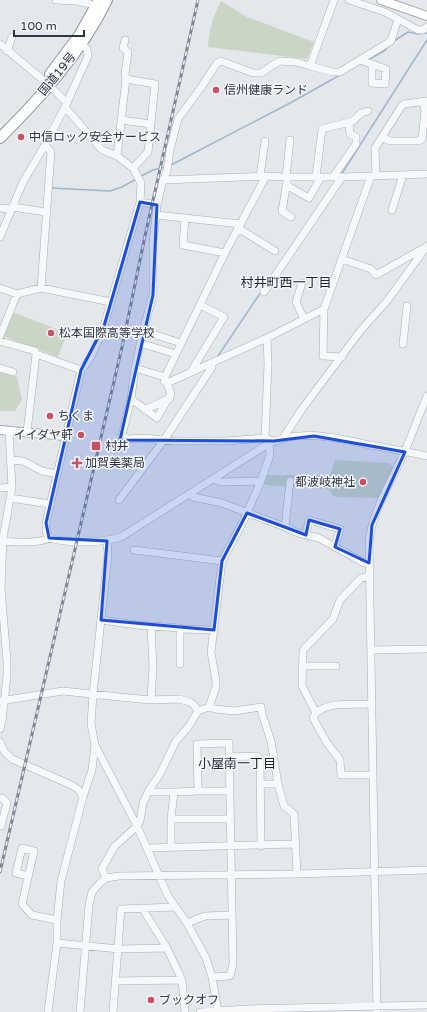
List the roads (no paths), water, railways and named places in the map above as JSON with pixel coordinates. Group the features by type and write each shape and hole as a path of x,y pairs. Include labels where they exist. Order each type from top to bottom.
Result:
{"highway":[{"name":"国道19号","path":"0,138 15,123 21,111 47,83 96,22 107,0"},
{"name":"国道19号","path":"80,41 97,3"}],"main road":[{"path":"381,0 427,16"},
{"path":"0,430 65,436"}],"street":[{"path":"56,0 97,3"},
{"path":"310,66 334,0"},
{"path":"349,0 384,12 418,30 423,30 427,27"},
{"path":"398,19 391,41 340,72 333,72 286,61 279,61 262,73 253,73 221,61 216,63 202,86 178,118 167,171 163,180 157,205 153,243 154,296 140,343 131,399 122,435 127,439 144,438 164,440 225,441 269,441 304,436 329,437 427,456"},
{"path":"7,51 12,37"},
{"path":"117,156 128,52 124,48 125,40"},
{"path":"0,237 23,182 66,105 88,56 87,48 80,41"},
{"path":"0,44 47,83 102,150 117,156 133,168 141,183 140,202 104,326 86,365 81,370 46,523 46,531 49,538"},
{"path":"360,60 372,64"},
{"path":"126,79 155,84 148,152 133,168"},
{"path":"342,357 323,356 324,309 374,176 375,148 382,136 401,107 404,104 425,101 422,139 418,141 390,141 382,136"},
{"path":"287,180 309,198 318,177 322,129 353,121 361,113 368,111"},
{"path":"121,120 151,124"},
{"path":"333,177 356,144 356,137 350,134 348,122"},
{"path":"290,140 287,180 282,211 291,217"},
{"path":"131,399 144,410 157,418 170,398 171,394 166,380 176,354 240,226 263,176 265,141"},
{"path":"41,288 51,152 45,145"},
{"path":"163,180 263,176 287,180 318,177 427,174"},
{"path":"392,210 403,175"},
{"path":"264,292 342,177"},
{"path":"140,202 157,205"},
{"path":"0,208 46,212"},
{"path":"156,215 240,226 275,251"},
{"path":"185,218 182,245 226,252"},
{"path":"342,259 371,269 376,275 426,247"},
{"path":"283,438 302,409 361,330 397,289 426,247"},
{"path":"302,283 296,302 304,319"},
{"path":"0,288 17,294 41,288 111,302"},
{"path":"0,336 17,294"},
{"path":"192,370 224,317 200,305"},
{"path":"402,344 407,306"},
{"path":"135,368 166,380 267,338 324,309"},
{"path":"143,331 181,343"},
{"path":"209,707 216,687 212,652 222,562 247,513 261,481 270,455 267,338"},
{"path":"0,341 35,351 36,354 81,370"},
{"path":"140,343 176,354"},
{"path":"27,432 36,354"},
{"path":"118,500 164,440 212,367"},
{"path":"0,368 13,372"},
{"path":"377,1009 369,542 372,525 379,505 404,452 427,396"},
{"path":"144,410 170,398"},
{"path":"0,729 2,721 2,701 7,676 1,588 1,541 12,487 9,431"},
{"path":"1,541 18,542 45,540 49,538 77,541 107,541 120,538 269,441"},
{"path":"10,460 23,461 42,471 57,474"},
{"path":"212,479 220,482 261,481"},
{"path":"285,527 290,481"},
{"path":"0,488 12,487"},
{"path":"189,494 193,497 222,503 298,533 319,538 364,563 369,563"},
{"path":"10,498 50,504"},
{"path":"306,535 309,520 340,529 335,546"},
{"path":"48,1012 57,943 57,920 61,881 83,797 92,770 94,745 92,724 93,694 108,556 107,541"},
{"path":"134,550 222,562"},
{"path":"316,713 302,686 303,651 333,618 340,600 361,578 369,576"},
{"path":"101,620 180,629 214,630"},
{"path":"151,626 153,667 151,700"},
{"path":"180,629 180,664"},
{"path":"370,650 427,649"},
{"path":"302,666 336,666"},
{"path":"2,701 62,691 151,700 179,699 190,702 198,711"},
{"path":"372,704 328,706 316,713 313,718 327,744 340,760 341,775 372,775"},
{"path":"106,878 102,869 114,847 137,826 140,821 143,803 160,774 176,741 189,726 198,711 209,707 215,709 234,710 261,707 271,741 278,784 284,806 294,814 297,874"},
{"path":"0,742 4,751 12,759 69,784 78,789 83,797"},
{"path":"198,791 197,744 228,743 233,964 230,976 212,977"},
{"path":"94,745 117,785 168,896 187,923 206,958 212,977 218,1011"},
{"path":"228,757 257,756 260,759 261,846"},
{"path":"260,784 278,784"},
{"path":"150,790 153,792 229,791"},
{"path":"171,847 171,819 174,792"},
{"path":"0,798 7,803 2,812 0,828"},
{"path":"171,819 230,819"},
{"path":"147,848 295,844"},
{"path":"80,1012 89,905 92,892 106,878 119,876 158,875 297,874 427,870"},
{"path":"28,876 22,904 32,915 57,920"},
{"path":"113,1012 121,909 176,907"},
{"path":"142,908 167,948 182,980 185,1012"},
{"path":"187,923 205,916 231,915"},
{"path":"57,943 119,948 167,948"},
{"path":"116,981 182,980"},
{"path":"200,1012 248,1009 377,1009 427,1005"}],"waterway":[{"path":"394,41 408,32 418,34 427,33"},
{"path":"341,175 427,40"},
{"path":"368,60 384,51 390,45"},
{"path":"171,165 292,102 340,75"},
{"path":"141,176 153,170 165,167"},
{"path":"51,188 110,191 122,187 136,179"},
{"path":"218,356 261,292"}],"railway":[{"path":"0,872 122,347 145,236 198,0"}],"place":[{"name":"信州健康ランド","path":"216,90"},
{"name":"中信ロック安全サービス","path":"21,137"},
{"name":"松本国際高等学校","path":"51,333"},
{"name":"ちくま","path":"50,416"},
{"name":"イイダヤ軒","path":"81,435"},
{"name":"村井","path":"96,446"},
{"name":"加賀美薬局","path":"77,463"},
{"name":"都波岐神社","path":"363,482"},
{"name":"ブックオフ","path":"151,1000"}],"district":[{"name":"村井町西一丁目","path":"286,282"},
{"name":"小屋南一丁目","path":"237,763"}]}
